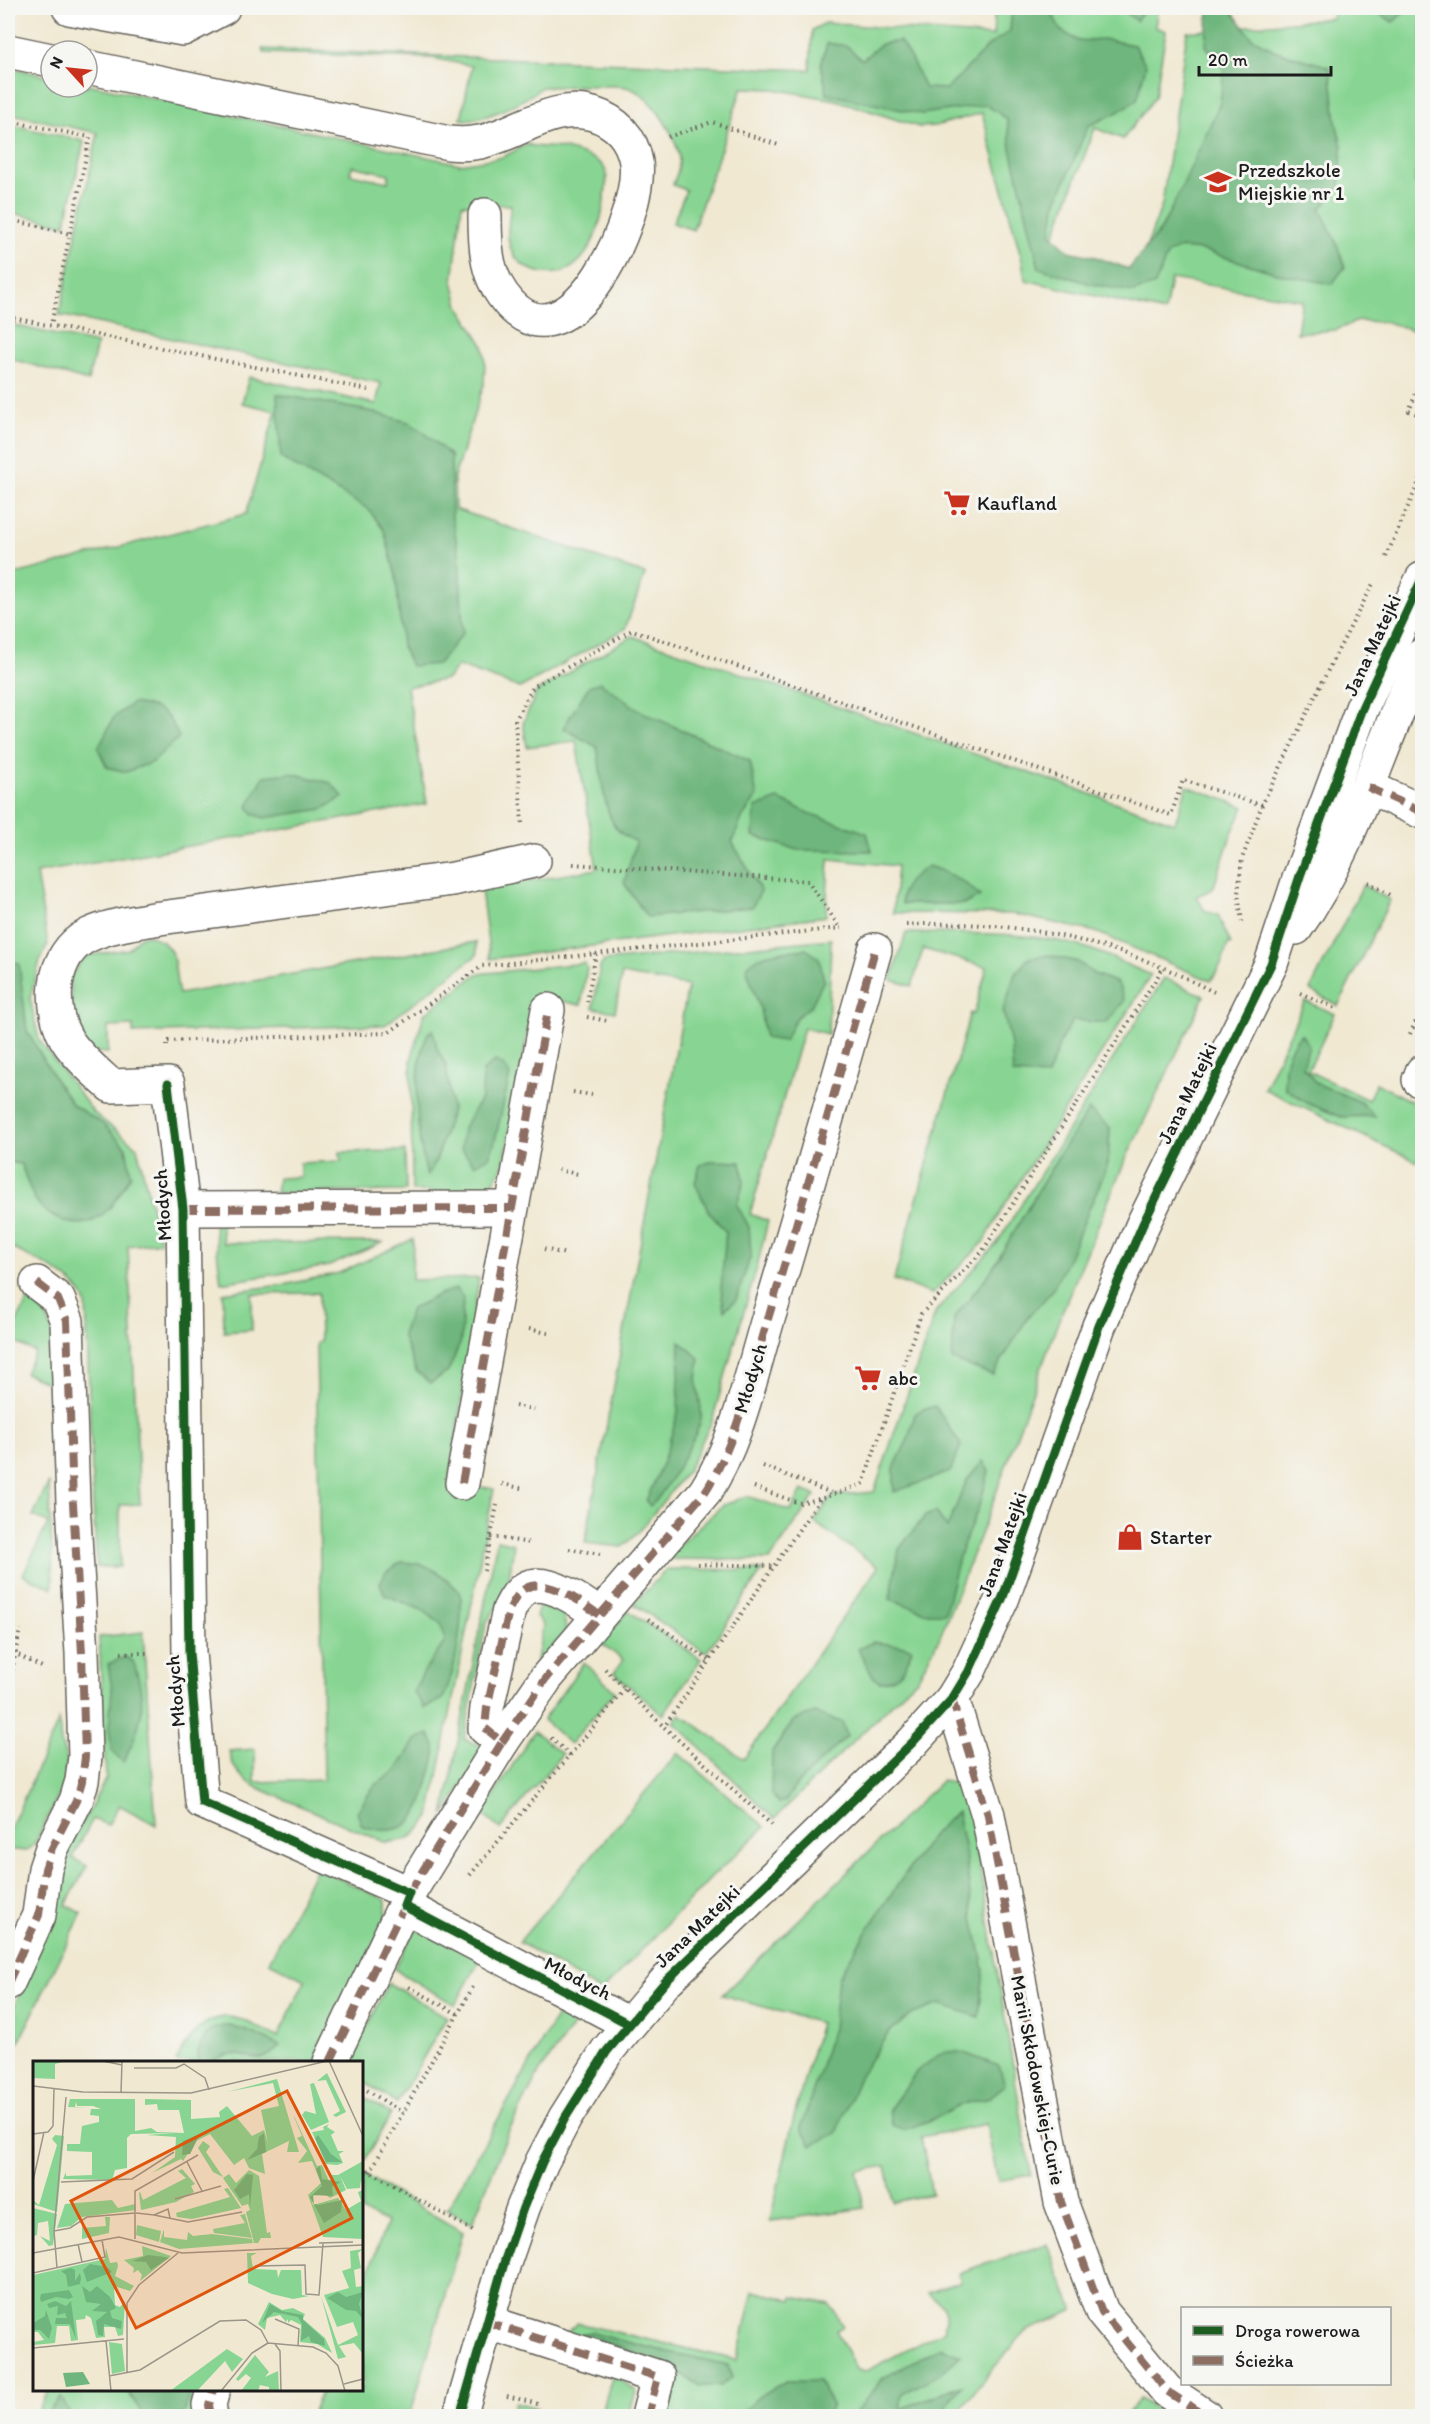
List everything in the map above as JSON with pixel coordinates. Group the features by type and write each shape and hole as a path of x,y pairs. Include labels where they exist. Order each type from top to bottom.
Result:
{"street":[{"path":"69,8 183,29 223,8"},
{"path":"8,51 39,57"},
{"path":"99,70 448,143 481,142 559,112 576,111 607,119 627,137 636,164 634,191 624,228 602,275 590,292 560,315 541,320 531,318 515,309 498,290 487,261 485,215"},
{"name":"Jana Matejki","path":"460,2416 508,2252 542,2162 587,2080 629,2024 666,1981 879,1776 952,1699 969,1671 1003,1597 1099,1326 1120,1275 1271,964 1300,876 1362,708 1422,579"},
{"name":"Jana Matejki","path":"1271,964 1313,904 1368,787 1422,655"},
{"path":"1368,787 1422,812"},
{"path":"168,1084 111,1086 69,1043 60,1021 54,996 58,972 70,948 88,935 160,918 453,879 530,862"},
{"name":"Młodych","path":"330,2061 407,1899 502,1742 547,1677 705,1492 717,1474 738,1417 784,1265 878,938"},
{"path":"462,1483 548,1010"},
{"name":"Młodych","path":"168,1084 183,1209 189,1653 202,1802 407,1899 492,1953 629,2024"},
{"name":"Młodych","path":"183,1209 511,1208"},
{"path":"8,1983 39,1915 45,1869 52,1848 76,1801 82,1781 85,1757 67,1321 58,1299 37,1283"},
{"path":"502,1742 485,1728 487,1708 509,1610 517,1596 527,1587 543,1586 574,1596 599,1615"},
{"name":"Marii Skłodowskiej-Curie","path":"952,1699 988,1815 1061,2202 1102,2312 1167,2391 1205,2416"},
{"path":"487,2322 658,2377 648,2416"},
{"path":"211,2416 209,2405 213,2391"}],"path":[{"path":"8,121 90,137 51,326"},
{"path":"671,136 712,122 778,145"},
{"path":"8,219 70,234"},
{"path":"8,317 369,390"},
{"path":"1420,383 1408,411 1422,416"},
{"path":"1390,550 1422,476"},
{"path":"1243,924 1238,893 1242,859 1262,805 1370,587"},
{"path":"840,928 808,881 530,862 514,721 533,687 632,630 1171,815 1183,780 1262,805"},
{"path":"1364,880 1392,896"},
{"path":"168,1084 167,1041 388,1033 482,966 840,928 878,938 925,924 1012,926 1075,938 1164,968 1209,990"},
{"path":"717,1474 799,1503 820,1499 863,1484 921,1314 982,1252 1164,968"},
{"path":"1296,991 1338,1009"},
{"path":"664,1727 820,1499"},
{"path":"697,1564 775,1566"},
{"path":"645,1617 710,1661"},
{"path":"8,1694 20,1629"},
{"path":"82,1653 189,1653"},
{"path":"601,1665 664,1727 778,1830"},
{"path":"466,1880 625,1689"},
{"path":"370,2172 492,1953"},
{"path":"408,1986 458,2014"},
{"path":"363,2088 403,2113"},
{"path":"363,2168 476,2232 480,2222"},
{"path":"504,2395 538,2404"}],"green space":[{"name":"Przedszkole Miejskie nr 1","path":"995,8 1158,8 1155,27 1166,31 1155,97 1123,139 1095,128 1043,265 1134,280 1162,205 1187,32 1333,18 1332,8 1422,8 1422,333 1386,322 1358,321 1336,330 1297,333 1302,300 1171,279 1165,312 1025,280 1022,260 982,113 935,126 919,127 836,100 773,89 742,88 693,230 673,223 686,190 673,185 679,163 675,142 654,107 645,98 626,87 542,87 515,104 470,120 461,119 472,66 432,58 264,53 262,49 810,70 812,30 825,23 993,36"},
{"path":"1012,8 1050,8 1060,30 1078,41 1103,39 1134,45 1146,65 1137,100 1088,126 1055,206 1051,234 1069,251 1096,257 1129,269 1161,229 1220,103 1224,69 1206,46 1208,11 1212,8 1230,8 1252,38 1276,51 1330,67 1336,122 1342,146 1340,187 1320,209 1335,239 1345,267 1332,284 1283,275 1201,250 1181,248 1168,253 1155,285 1133,292 1091,284 1039,268 1011,148 1007,119 986,105 921,114 827,94 821,64 827,43 847,46 862,60 881,44 900,41 925,88 947,89 988,46 1010,31"},
{"path":"1121,8 1145,8 1136,21"},
{"path":"1373,8 1409,8 1393,22"},
{"path":"8,67 39,74 39,99 99,99 99,87 460,164 503,157 527,144 569,150 601,164 606,171 607,178 602,214 588,251 568,270 542,273 519,262 511,249 508,237 511,205 462,204 453,281 459,306 483,345 485,360 484,384 454,477 455,509 645,574 625,629 520,688 458,666 447,679 407,687 427,804 36,873 48,944 41,957 30,998 39,1040 94,1113 137,1147 160,1242 128,1246 140,1504 120,1505 120,1567 97,1567 86,1303 81,1293 63,1276 8,1246 8,576 246,514 276,411 242,403 249,377 376,404 381,383 59,315 98,133 8,113","holes":["352,166 389,174 388,182 350,174"]},
{"path":"8,124 84,141 65,225 8,212"},
{"path":"1422,140 1422,194 1415,182"},
{"path":"8,324 97,344 88,381 8,358"},
{"path":"277,394 368,411 408,422 451,456 452,518 459,554 463,633 438,664 411,666 402,646 396,577 384,530 368,509 281,458"},
{"path":"632,636 1175,823 1187,786 1244,807 1231,835 1213,889 1197,896 1204,910 1218,915 1231,944 1228,944 1222,963 1211,981 1096,932 1013,914 893,913 897,866 829,859 826,916 490,959 481,889 597,869 576,741 527,747 523,723 537,691"},
{"path":"600,682 640,711 750,761 757,797 743,816 732,842 761,891 752,907 647,917 624,883 636,842 620,832 610,816 606,805 597,747 563,728 589,686"},
{"path":"133,703 162,711 171,721 179,737 153,762 126,772 107,767 98,748 114,717"},
{"path":"291,773 331,783 343,797 323,809 264,818 253,814 248,806 264,776"},
{"path":"778,799 811,814 867,833 872,851 797,850 753,836 755,808"},
{"path":"928,866 956,878 980,896 965,904 902,904 905,886"},
{"path":"1363,885 1390,900 1338,1006 1310,990"},
{"path":"906,933 995,934 1040,938 1092,950 1151,975 1004,1206 984,1242 932,1294 894,1280 970,1013 974,1014 987,967 923,949 912,986 891,980"},
{"path":"148,935 166,945 170,951 175,965 179,994 476,942 477,955 385,1025 133,1033 133,1026 108,1027 108,1053 82,1051 75,1041 70,978 82,959 90,955 129,949 140,936"},
{"path":"831,939 828,1034 804,1028 750,1214 768,1221 757,1267 712,1421 688,1470 638,1533 622,1547 585,1543 688,986 622,974 615,1012 593,1008 600,967 604,961"},
{"path":"806,949 819,958 824,980 811,1006 797,1017 784,1041 765,1038 760,1008 746,968 758,958 766,955"},
{"path":"1048,955 1078,962 1094,974 1118,983 1124,1001 1106,1023 1073,1020 1062,1038 1047,1076 1013,1074 1011,1044 1003,1011 1015,974 1029,958"},
{"path":"8,963 19,963 27,1031 58,1084 73,1105 103,1124 126,1147 131,1175 107,1210 88,1222 79,1224 62,1221 47,1212 33,1195 21,1164 8,1162"},
{"path":"585,963 587,968 581,1005 534,996 504,1163 498,1176 488,1187 481,1190 412,1191 411,1060 424,1014 477,974"},
{"path":"1164,978 1204,996 1124,1163 1058,1322 991,1507 939,1639 917,1679 774,1819 674,1722 680,1714 744,1759 878,1567 814,1522 832,1496 874,1492 936,1311 997,1243"},
{"path":"1305,1001 1335,1014 1308,1071 1368,1100 1376,1083 1422,1107 1422,1164 1264,1089"},
{"path":"433,1030 437,1048 446,1065 452,1109 436,1161 427,1176 420,1142 417,1085 423,1049 428,1033"},
{"path":"1301,1034 1309,1045 1303,1067 1316,1083 1360,1102 1375,1116 1341,1117 1307,1103 1285,1088 1287,1059 1292,1046"},
{"path":"495,1061 504,1066 510,1075 494,1145 489,1157 475,1165 461,1149 463,1128 482,1097 483,1071"},
{"path":"1089,1110 1110,1128 1108,1164 1069,1257 1052,1291 1028,1317 993,1375 952,1360 954,1318 991,1271 1063,1148"},
{"path":"405,1151 406,1191 276,1193 278,1178 300,1177 300,1163 341,1161 340,1152"},
{"path":"713,1161 741,1162 744,1182 737,1205 749,1227 751,1255 736,1300 724,1310 721,1288 726,1232 709,1212 695,1183 700,1165"},
{"path":"221,1222 223,1243 384,1242 329,1266 221,1283 214,1226"},
{"path":"413,1239 412,1280 479,1278 449,1487 471,1485 494,1489 430,1817 411,1837 400,1841 384,1842 256,1787 238,1772 231,1758 229,1751 255,1749 255,1782 324,1780 316,1343 320,1342 319,1293 252,1294 252,1330 224,1332 223,1293 288,1284 339,1273"},
{"path":"456,1289 463,1297 461,1341 448,1372 430,1383 416,1371 402,1335 411,1309 440,1294"},
{"path":"28,1300 39,1307 50,1326 54,1349 53,1385 25,1373 35,1352 8,1339 8,1329 12,1331"},
{"path":"680,1341 700,1359 697,1382 701,1418 680,1464 663,1491 650,1506 646,1501 663,1462 678,1413"},
{"path":"935,1406 961,1445 950,1472 894,1492 894,1468 908,1439 915,1414"},
{"path":"983,1461 989,1471 981,1501 960,1553 945,1613 928,1613 890,1599 899,1549 925,1516 936,1512 947,1528 967,1480"},
{"path":"49,1482 52,1588 23,1575 48,1523 33,1516"},
{"path":"802,1490 815,1495 770,1560 663,1559 723,1505 747,1496 791,1511"},
{"path":"497,1540 514,1544 507,1592 486,1623 464,1739 486,1748 444,1815"},
{"path":"401,1562 420,1564 435,1570 461,1593 458,1647 452,1674 443,1699 425,1708 413,1692 445,1642 441,1624 422,1610 385,1595 380,1583 386,1572"},
{"path":"667,1569 763,1570 706,1653 634,1604"},
{"path":"541,1602 553,1607 563,1615 566,1632 536,1666 543,1625 536,1616"},
{"path":"628,1611 701,1659 663,1715 614,1673 623,1660 601,1643"},
{"path":"143,1632 156,1825 119,1805 108,1825 93,1819 72,1858 87,1866 66,1905 82,1913 8,2064 8,2018 25,1982 65,1856 106,1778 99,1637"},
{"path":"873,1642 912,1649 905,1668 898,1676 879,1682 873,1676 858,1649"},
{"path":"125,1657 133,1661 142,1701 139,1725 123,1762 112,1751 109,1728 112,1689 108,1664"},
{"path":"584,1662 615,1692 570,1744 543,1720"},
{"path":"814,1713 842,1722 847,1736 798,1783 785,1801 779,1803 771,1794 772,1752 793,1721"},
{"path":"59,1720 61,1743 67,1760 65,1782 35,1843 26,1851 8,1849 8,1834"},
{"path":"534,1731 562,1754 500,1829 482,1814"},
{"path":"429,1734 435,1746 435,1758 416,1815 401,1828 377,1830 362,1826 357,1812 374,1786 397,1770 416,1739"},
{"path":"678,1753 765,1827 713,1876 601,1992 519,1942"},
{"path":"941,1781 966,1784 1031,2175 998,2181 986,2124 921,2137 932,2194 893,2202 886,2166 857,2171 864,2208 770,2221 794,2117 820,2023 722,1995"},
{"path":"957,1812 965,1850 972,1913 984,1969 979,2017 940,2004 913,2014 889,2032 860,2075 836,2133 811,2146 801,2128 833,2028 838,1978 869,1927 931,1836"},
{"path":"316,1868 386,1900 386,1920 319,2061 177,2061 186,2043 200,2027 217,2018 239,2019 278,2037 305,1980 269,1962"},
{"path":"416,1929 481,1958 455,2005 394,1969"},
{"path":"388,1983 447,2017 397,2103 363,2082 363,2061 350,2061"},
{"path":"563,2005 581,2015 539,2073 508,2133 472,2224 447,2209"},
{"path":"222,2026 253,2033 280,2046 265,2057 253,2058 234,2054 211,2061 199,2061 199,2048 204,2038 211,2030"},
{"path":"943,2052 961,2052 999,2066 1005,2085 990,2097 963,2104 904,2130 892,2125 889,2110 917,2071"},
{"path":"363,2097 391,2114 365,2160 363,2159"},
{"path":"363,2175 463,2232 410,2416 311,2416 322,2391 363,2391 363,2286 387,2222 363,2212"},
{"path":"1047,2244 1074,2310 1025,2332 955,2416 667,2416 678,2374 563,2336 577,2323 737,2360 753,2291 792,2300 793,2297 830,2304 843,2327 836,2330 856,2369 864,2372 945,2330 944,2307 927,2293 961,2281 958,2273"},
{"path":"590,2332 728,2365 732,2378 720,2386 701,2386 659,2362 581,2334"},
{"path":"940,2347 961,2355 940,2374 902,2394 900,2409 962,2385 944,2409 946,2416 853,2416 883,2378"},
{"path":"613,2374 636,2391 629,2416 601,2416"},
{"path":"786,2381 818,2381 832,2404 827,2416 738,2416 758,2397"},
{"path":"48,2391 202,2391 197,2416 35,2416"},
{"path":"128,2391 190,2391 185,2412 180,2416 143,2415"},
{"path":"61,2398 69,2411 69,2416 44,2416"},
{"path":"1140,2399 1168,2416 1124,2416"},
{"path":"515,2402 537,2408 535,2415 539,2416 511,2416"}],"marked path":[{"path":"1368,787 1422,812"},
{"path":"502,1742 547,1677 705,1492 727,1450 744,1404 875,950"},
{"path":"462,1483 548,1010"},
{"path":"1419,1080 1422,1072"},
{"path":"183,1209 511,1208"},
{"path":"8,1983 39,1915 45,1869 52,1848 76,1801 82,1781 85,1757 67,1321 58,1299 37,1283"},
{"path":"409,1893 502,1742 485,1728 487,1708 509,1610 516,1598 526,1588 544,1586 564,1593 599,1615"},
{"path":"952,1699 988,1815 1061,2202 1102,2312 1167,2391 1205,2416"},
{"path":"330,2061 404,1906"},
{"path":"487,2322 658,2377 648,2416"},
{"path":"211,2416 209,2405 213,2391"}],"cycle path":[{"path":"460,2416 504,2263 523,2208 542,2162 565,2118 607,2051 666,1981 912,1743 952,1699 969,1671 1003,1597 1099,1326 1143,1224 1271,964 1300,876 1362,708 1422,579"},
{"path":"168,1084 183,1209 189,1653 202,1802 409,1893 404,1906 629,2024"}],"place":[{"name":"Przedszkole Miejskie nr 1","path":"1218,182"},
{"name":"Kaufland","path":"957,503"},
{"name":"abc","path":"868,1378"},
{"name":"Starter","path":"1130,1537"}]}
